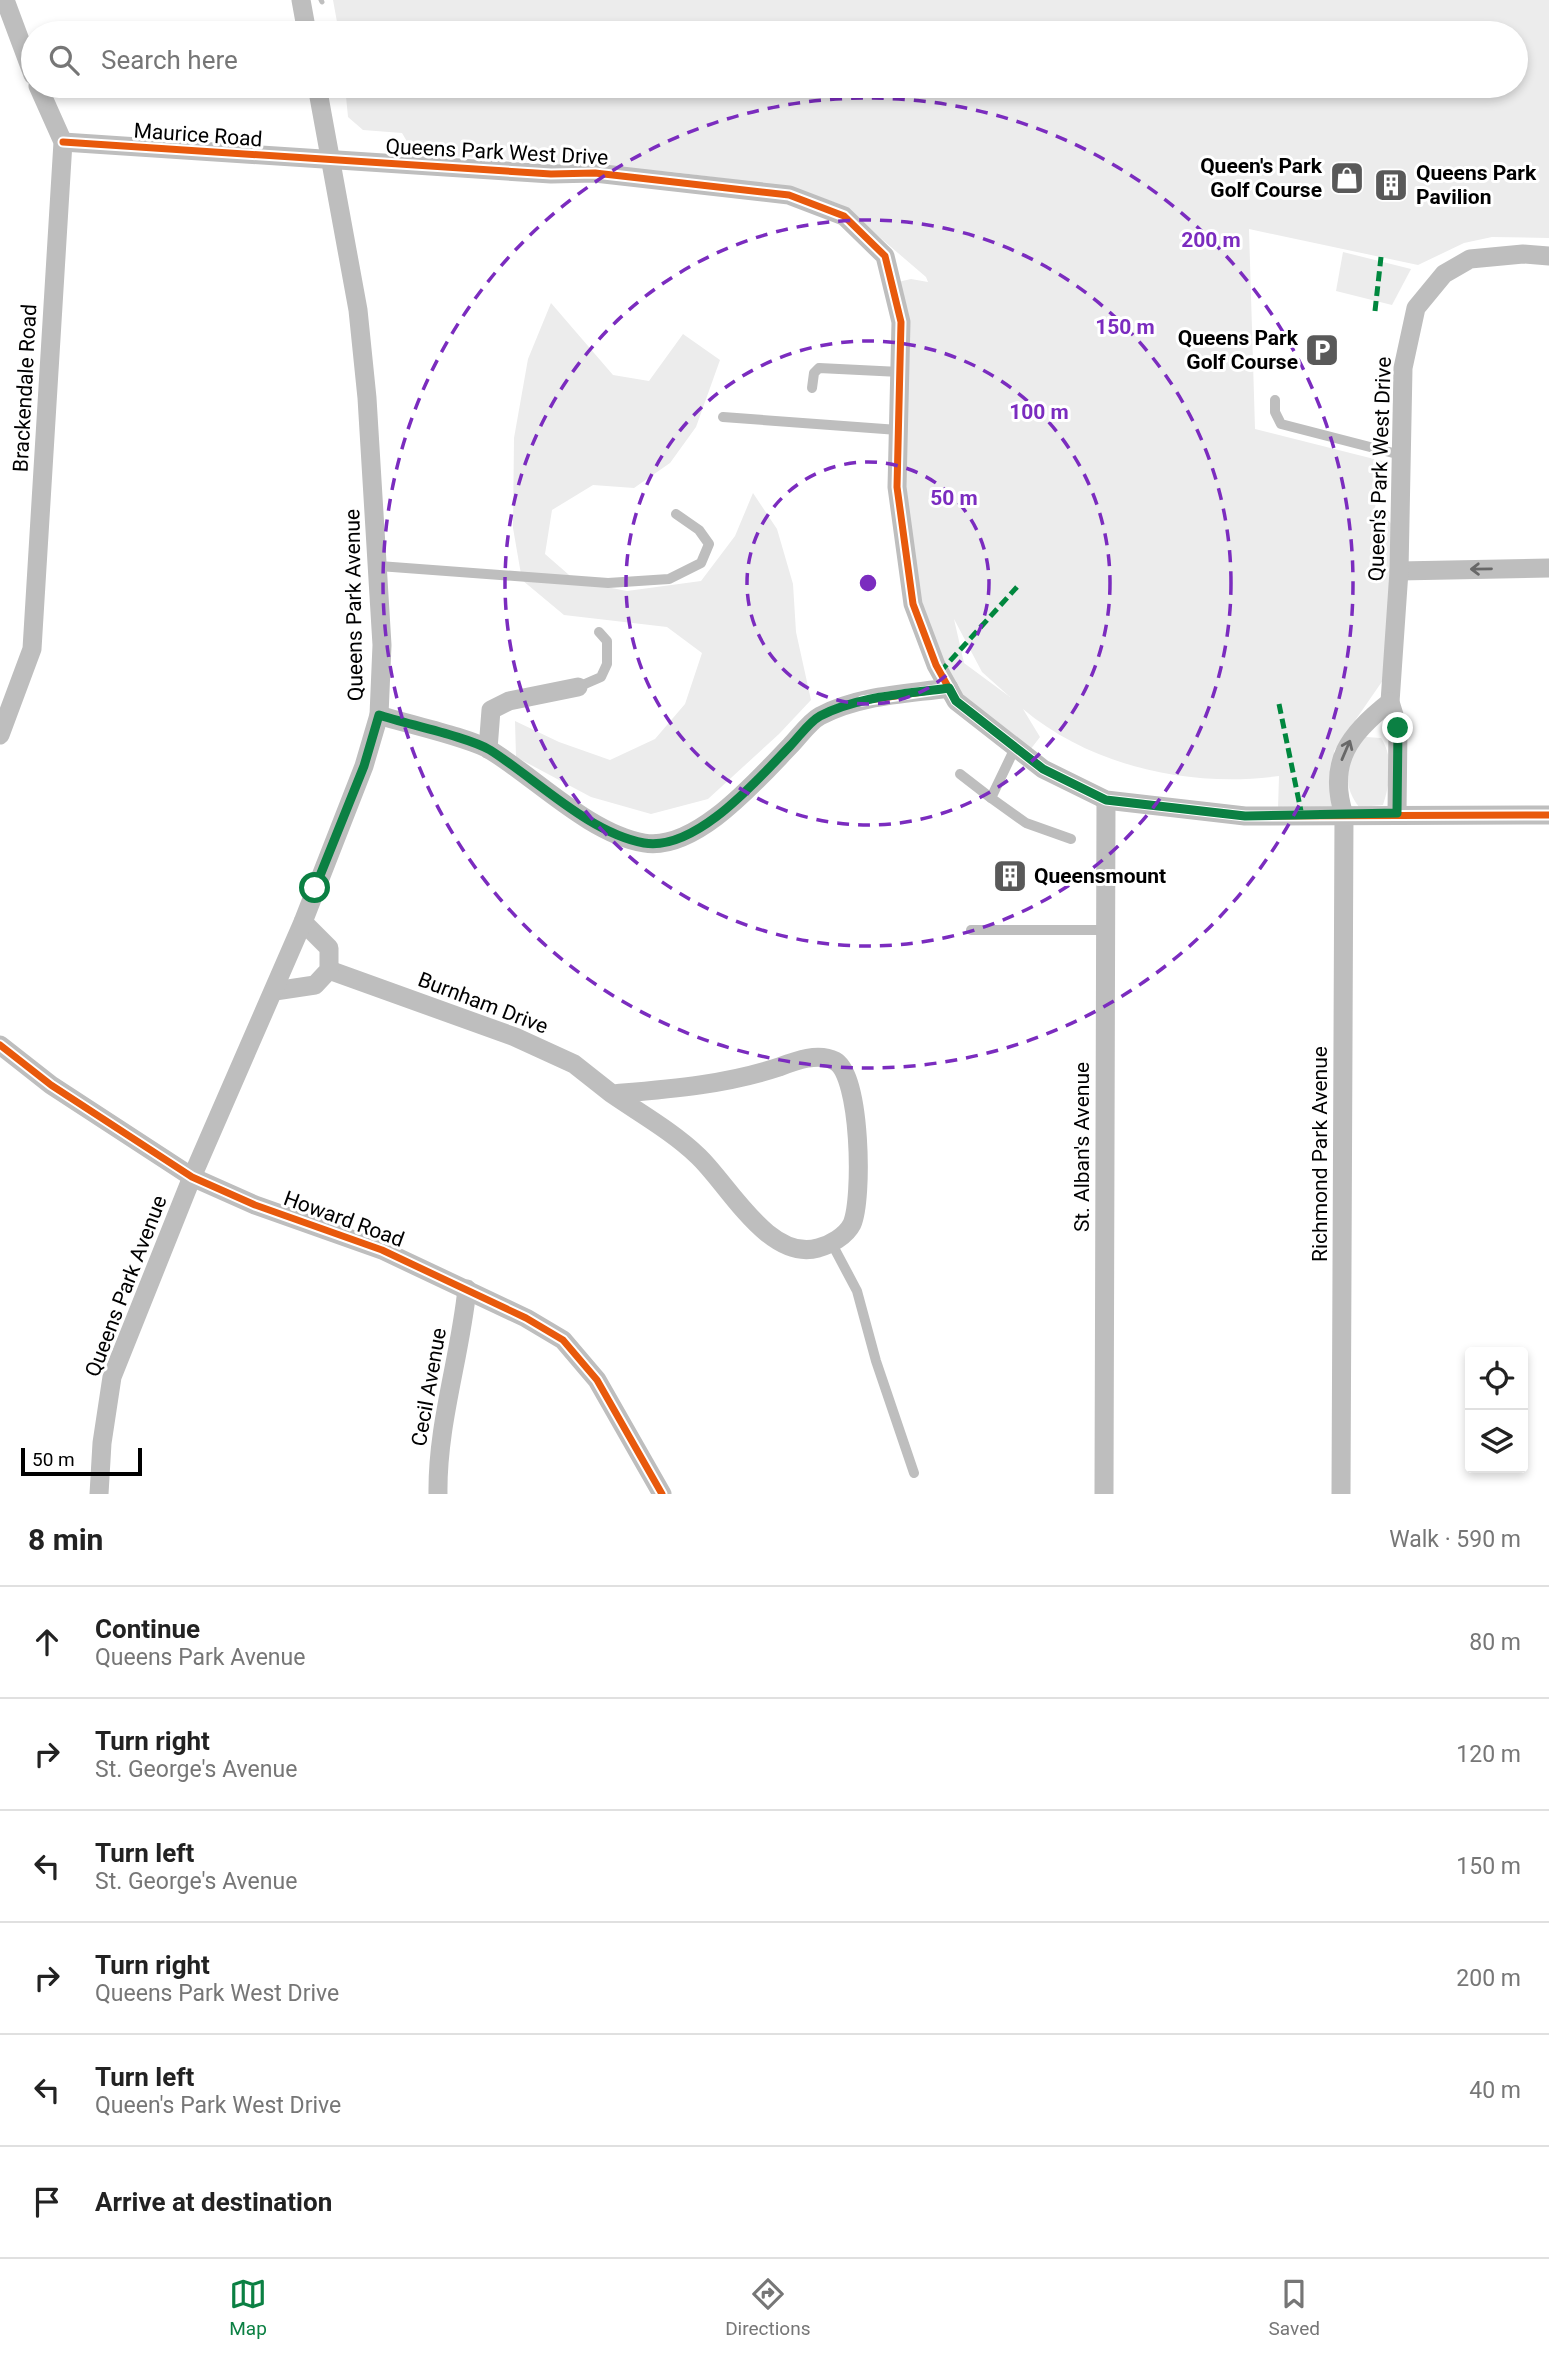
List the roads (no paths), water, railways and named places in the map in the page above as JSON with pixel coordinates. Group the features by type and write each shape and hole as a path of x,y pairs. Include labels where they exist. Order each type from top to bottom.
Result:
{"street":[{"path":"301,0 305,21"},
{"path":"4,3 21,45"},
{"name":"Brackendale Road","path":"0,735 32,649 63,142 43,98"},
{"name":"Queens Park Avenue","path":"99,1494 102,1443 112,1377 192,1177 303,922 364,766 379,715 382,645 379,566 358,310 319,98"},
{"name":"Maurice Road","path":"63,142 332,161"},
{"name":"Queens Park West Drive","path":"332,161 551,174 595,173 789,195 844,216 885,256 901,322 897,487 913,604 936,665 956,701 1043,769 1106,800 1245,816 1397,813 1549,815"},
{"name":"Queen's Park West Drive","path":"1397,813 1398,728 1390,702 1399,570 1403,368 1416,308 1444,274 1470,259 1524,254 1549,256"},
{"path":"1399,570 1549,568"},
{"path":"488,749 491,710 509,701 578,687"},
{"path":"379,715 488,749 522,774 622,837 646,843 662,843 693,830 746,792 818,717 862,701 949,688"},
{"path":"1344,815 1339,798 1344,750 1367,720 1390,702"},
{"name":"St. Alban's Avenue","path":"1104,1494 1106,800"},
{"name":"Richmond Park Avenue","path":"1340,1494 1344,815"},
{"path":"275,991 315,985 329,970 329,948 303,922"},
{"name":"Burnham Drive","path":"329,970 515,1037 574,1064 698,1156 750,1217 776,1240 806,1249 831,1242"},
{"name":"Howard Road","path":"0,1045 51,1085 192,1177 255,1205 382,1250 467,1289 563,1340 597,1380 662,1494"},
{"path":"612,1094 726,1083 818,1057 835,1061 846,1071 852,1088 857,1198 852,1225 831,1242"},
{"name":"Cecil Avenue","path":"438,1494 444,1412 463,1326 467,1289"}],"lane":[{"path":"812,388 814,373 819,368 900,372"},
{"path":"1275,400 1275,412 1281,424 1401,455"},
{"path":"723,417 898,430"},
{"path":"379,566 608,583 669,579 701,563 709,544 699,530 676,514"},
{"path":"578,687 601,677 607,664 607,641 599,632"},
{"path":"991,798 1015,748"},
{"path":"960,774 1026,823 1071,839"},
{"path":"971,930 1106,930"},
{"path":"831,1242 857,1292 876,1361 914,1473"}],"place":[{"name":"Queen's Park Golf Course","path":"1347,178"},
{"name":"Queens Park Pavilion","path":"1391,185"},
{"name":"Queens Park Golf Course","path":"1322,350"},
{"name":"Queensmount","path":"1010,876"}]}
